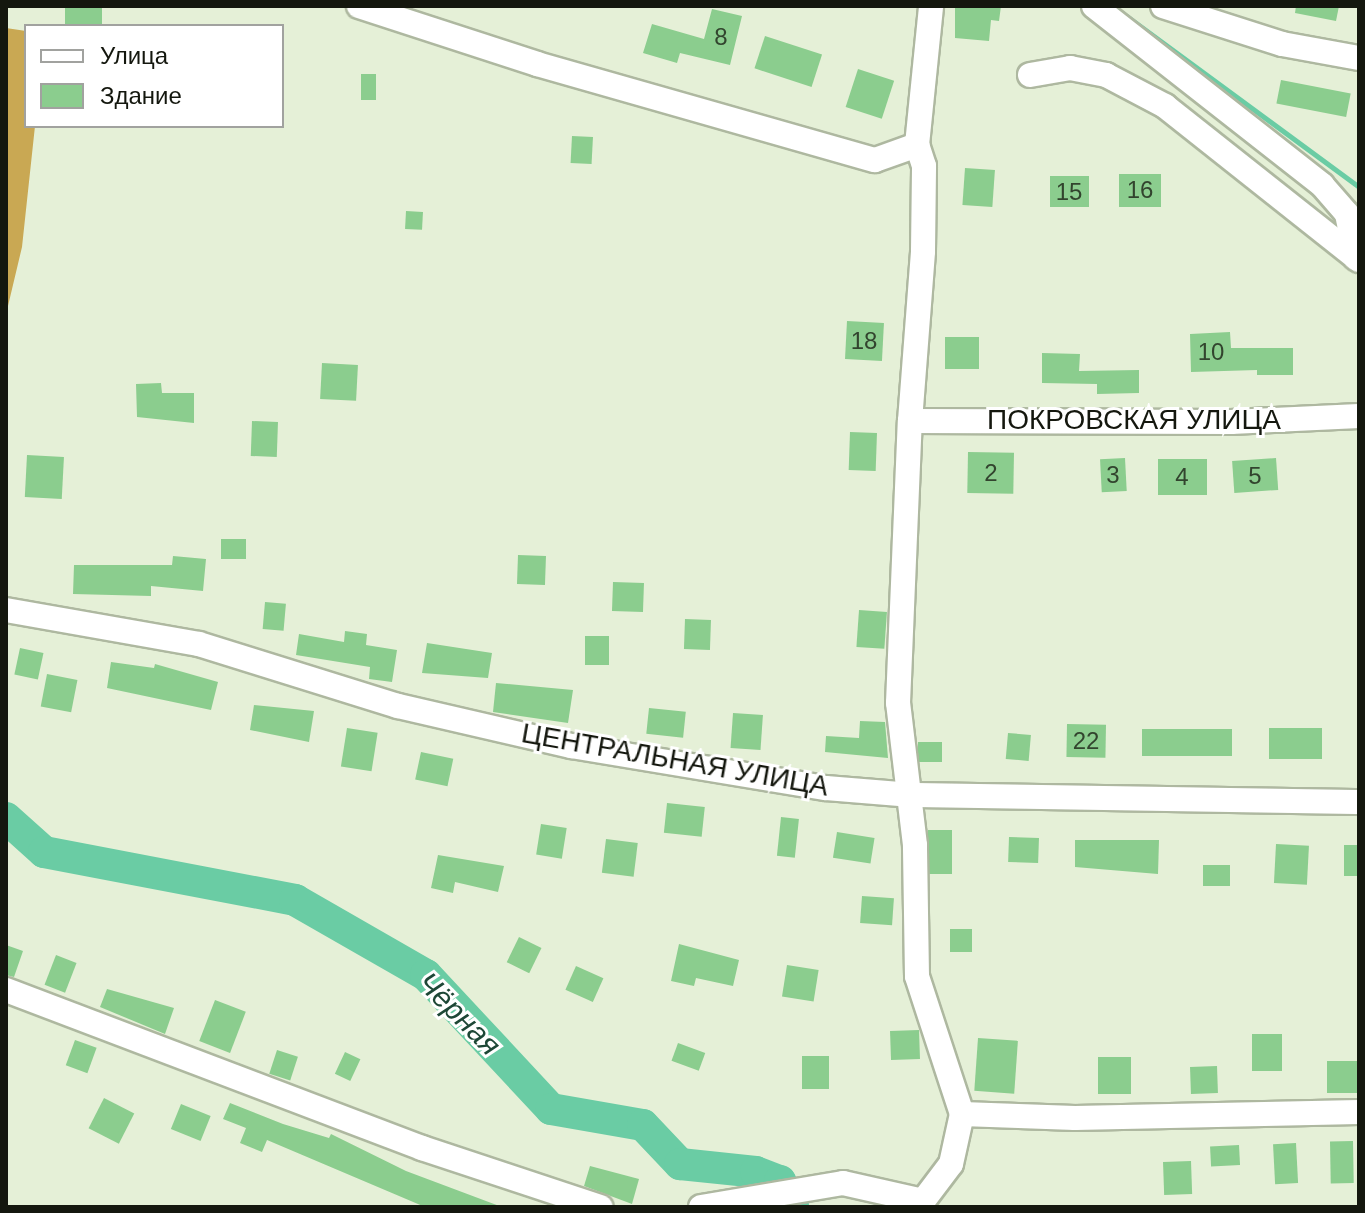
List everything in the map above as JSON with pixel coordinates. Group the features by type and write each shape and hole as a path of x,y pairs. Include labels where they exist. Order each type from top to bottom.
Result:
{"street":[{"path":"359,6 537,64 875,160 917,145"},
{"path":"701,1207 842,1183 884,1201 923,1201 951,1164 962,1114 917,976 912,795 898,703 910,421 923,251 924,166 917,145 931,6"},
{"path":"1094,6 1322,185 1347,214 1358,259"},
{"path":"1163,6 1282,44 1359,58"},
{"path":"1030,75 1070,68 1106,75 1165,106 1358,259"},
{"name":"ПОКРОВСКАЯ УЛИЦА","path":"910,421 1231,422 1359,416"},
{"name":"ЦЕНТРАЛЬНАЯ УЛИЦА","path":"6,610 199,644 398,706 571,746 826,788 912,795 1359,802"},
{"path":"6,990 422,1148 600,1207"},
{"path":"962,1114 1075,1118 1359,1112"}],"shaded area":[{"path":"6,28 24,31 24,128 35,128 22,247 8,306"}],"building":[{"path":"65,6 102,6 102,24 65,24"},
{"path":"955,6 1001,6 999,21 991,20 989,41 955,38"},
{"path":"1296,6 1339,6 1336,21 1295,13"},
{"path":"712,9 742,16 730,65 680,53 677,63 643,53 652,24 704,39"},
{"path":"765,36 822,55 812,87 754,68"},
{"path":"858,69 894,81 882,119 846,107"},
{"path":"361,74 376,74 376,100 361,100"},
{"path":"1281,80 1351,94 1346,117 1276,104"},
{"path":"572,136 593,137 592,164 571,163"},
{"path":"965,168 995,170 992,207 962,205"},
{"path":"1119,174 1161,174 1161,207 1119,207"},
{"path":"1050,176 1089,176 1089,207 1050,207"},
{"path":"406,211 423,212 422,230 405,229"},
{"path":"847,321 884,323 882,361 845,359"},
{"path":"1230,332 1231,348 1293,348 1293,375 1257,375 1257,370 1191,372 1190,334"},
{"path":"945,337 979,337 979,369 945,369"},
{"path":"1042,353 1080,354 1079,371 1139,370 1139,393 1097,394 1097,384 1042,383"},
{"path":"322,363 358,365 356,401 320,399"},
{"path":"161,383 162,393 194,393 194,423 137,417 136,384"},
{"path":"252,421 278,422 277,457 251,456"},
{"path":"850,432 877,433 876,471 849,470"},
{"path":"968,452 1014,453 1013,494 967,493"},
{"path":"27,455 64,457 62,499 25,497"},
{"path":"1125,458 1127,491 1102,492 1100,459"},
{"path":"1276,458 1278,490 1234,493 1232,461"},
{"path":"1158,459 1207,459 1207,495 1158,495"},
{"path":"221,539 246,539 246,559 221,559"},
{"path":"518,555 546,556 545,585 517,584"},
{"path":"173,556 206,559 203,591 151,586 151,596 73,594 74,565 172,565"},
{"path":"613,582 644,583 643,612 612,611"},
{"path":"265,602 286,604 284,631 263,629"},
{"path":"859,610 887,612 884,649 856,647"},
{"path":"685,619 711,620 710,650 684,649"},
{"path":"345,631 367,634 366,645 397,650 392,682 369,679 370,667 296,655 299,634 344,642"},
{"path":"585,636 609,636 609,665 585,665"},
{"path":"427,643 492,653 488,678 422,673"},
{"path":"20,648 43,653 38,679 14,674"},
{"path":"111,662 154,668 155,664 218,682 211,710 107,688"},
{"path":"47,674 77,680 71,712 41,706"},
{"path":"496,683 573,690 568,723 493,712"},
{"path":"254,705 314,711 309,742 250,730"},
{"path":"649,708 686,712 683,738 646,734"},
{"path":"733,713 763,715 760,750 731,748"},
{"path":"860,721 885,722 888,758 825,752 826,736 859,738"},
{"path":"1067,724 1106,725 1105,758 1066,757"},
{"path":"347,728 378,733 372,771 341,767"},
{"path":"1269,728 1322,728 1322,759 1269,759"},
{"path":"1142,729 1232,729 1232,756 1142,756"},
{"path":"1008,733 1031,735 1029,761 1006,759"},
{"path":"918,742 942,742 942,762 918,762"},
{"path":"421,752 453,759 447,786 415,779"},
{"path":"667,803 705,807 702,837 664,833"},
{"path":"781,817 799,819 795,858 777,856"},
{"path":"541,824 567,828 562,859 536,855"},
{"path":"928,830 952,830 952,874 928,874"},
{"path":"837,832 875,838 870,864 833,858"},
{"path":"1009,837 1039,838 1038,863 1008,862"},
{"path":"606,839 638,843 634,877 602,873"},
{"path":"1075,840 1159,840 1158,874 1075,867"},
{"path":"1276,844 1309,846 1307,885 1274,883"},
{"path":"1344,845 1359,845 1359,876 1344,876"},
{"path":"438,855 504,866 498,892 455,882 453,893 431,888"},
{"path":"1203,865 1230,865 1230,886 1203,886"},
{"path":"862,896 894,898 892,925 860,923"},
{"path":"950,929 972,929 972,952 950,952"},
{"path":"519,937 541,948 529,973 507,962"},
{"path":"679,944 739,960 733,986 696,978 694,986 671,981"},
{"path":"6,945 23,951 14,977 6,975"},
{"path":"56,955 77,963 65,993 45,985"},
{"path":"787,965 819,970 814,1002 782,997"},
{"path":"576,966 603,978 593,1002 565,990"},
{"path":"107,989 174,1008 165,1034 100,1007"},
{"path":"215,1000 246,1012 230,1053 199,1041"},
{"path":"919,1030 920,1059 891,1060 890,1031"},
{"path":"1252,1034 1282,1034 1282,1071 1252,1071"},
{"path":"978,1038 1018,1041 1014,1094 974,1091"},
{"path":"75,1040 97,1048 87,1073 66,1065"},
{"path":"678,1043 705,1053 699,1071 672,1061"},
{"path":"277,1050 298,1057 290,1081 269,1074"},
{"path":"345,1052 360,1059 350,1081 335,1074"},
{"path":"802,1056 829,1056 829,1089 802,1089"},
{"path":"1098,1057 1131,1057 1131,1094 1098,1094"},
{"path":"1327,1061 1359,1061 1359,1093 1327,1093"},
{"path":"1217,1066 1218,1093 1191,1094 1190,1067"},
{"path":"104,1098 134,1113 119,1144 89,1128"},
{"path":"230,1103 283,1124 329,1138 331,1134 406,1171 502,1207 425,1207 267,1140 262,1152 240,1143 246,1128 223,1119"},
{"path":"181,1104 211,1116 201,1141 171,1129"},
{"path":"1330,1141 1353,1141 1354,1183 1331,1183"},
{"path":"1296,1143 1298,1183 1275,1184 1273,1144"},
{"path":"1239,1145 1240,1165 1211,1166 1210,1147"},
{"path":"1191,1161 1192,1194 1164,1195 1163,1162"},
{"path":"590,1166 639,1179 632,1204 584,1186"}],"waterway":[{"path":"1121,12 1359,187"},
{"name":"Чёрная","path":"6,818 44,852 295,900 426,975 551,1109 643,1125 680,1164 756,1172 780,1181 793,1207"}]}
